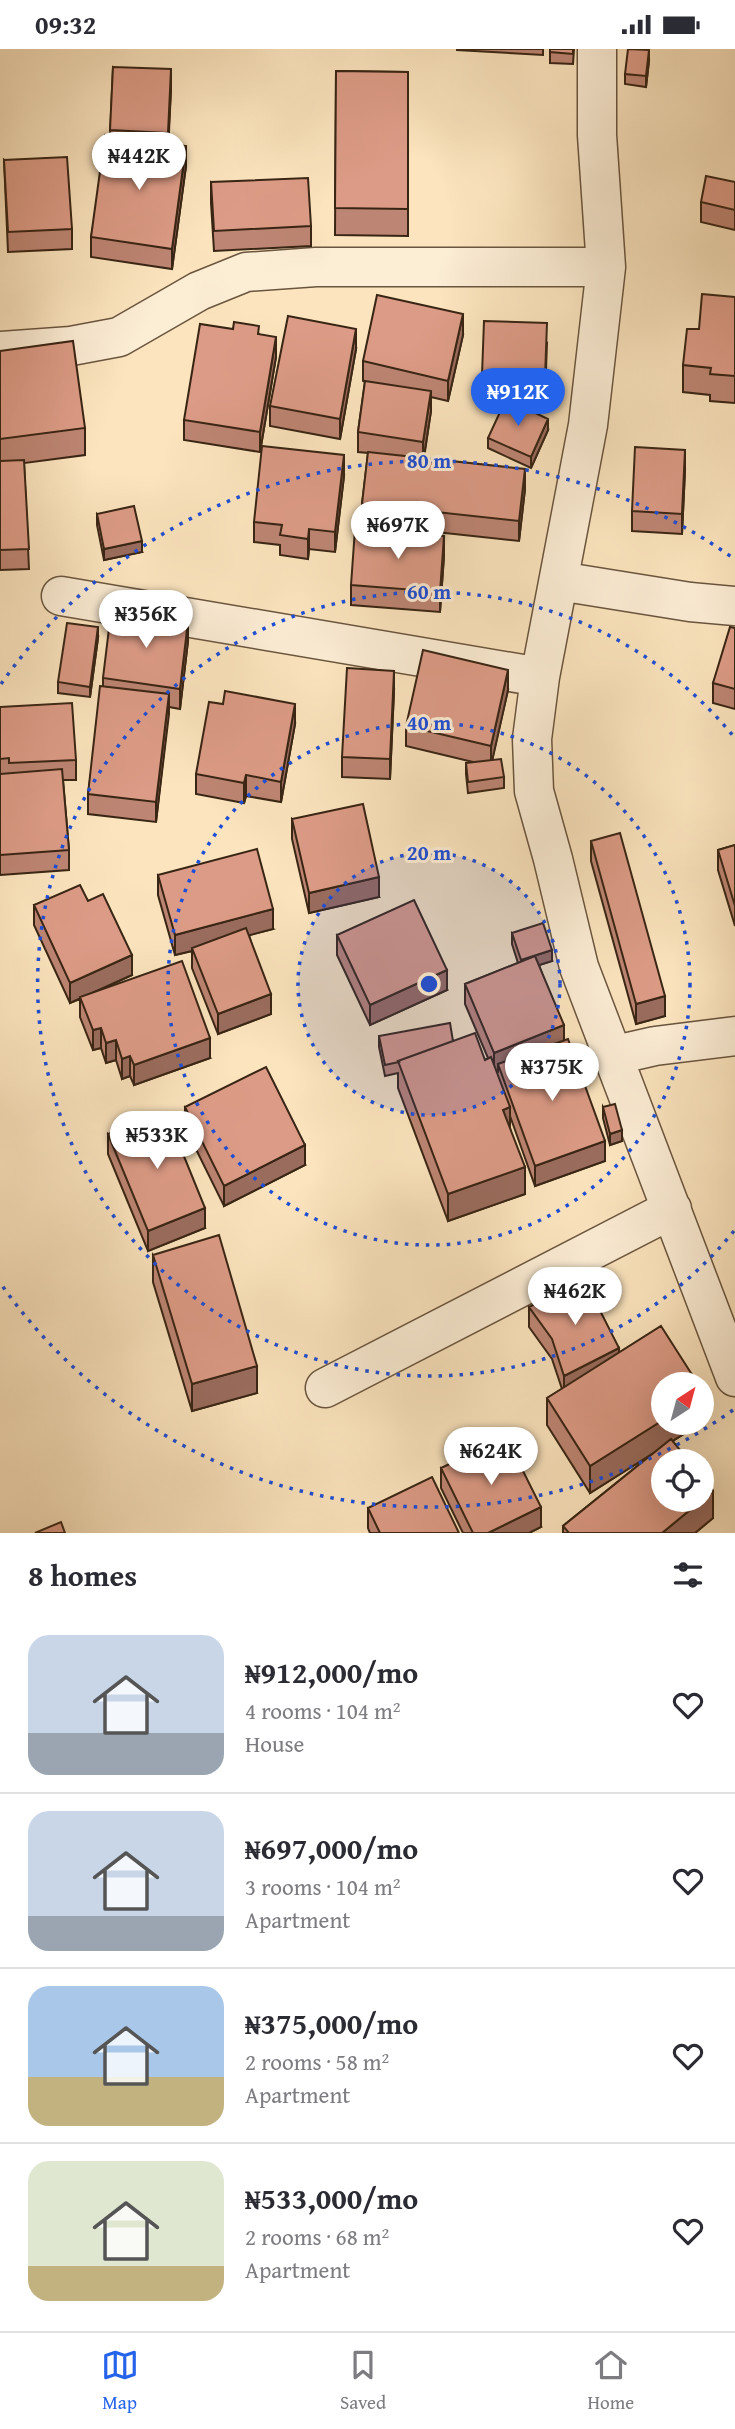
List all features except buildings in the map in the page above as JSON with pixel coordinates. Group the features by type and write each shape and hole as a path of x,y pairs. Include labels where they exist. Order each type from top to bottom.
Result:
{"street":[{"path":"597,49 597,135 606,267 588,425 540,677 531,739 534,791 579,967 735,1377"},
{"path":"0,351 71,346 119,337 199,291 246,272 316,267 606,267"},
{"path":"559,581 690,602 735,606"},
{"path":"61,596 540,677"},
{"path":"611,1056 655,1046 735,1036"},
{"path":"325,1388 672,1209"}]}
